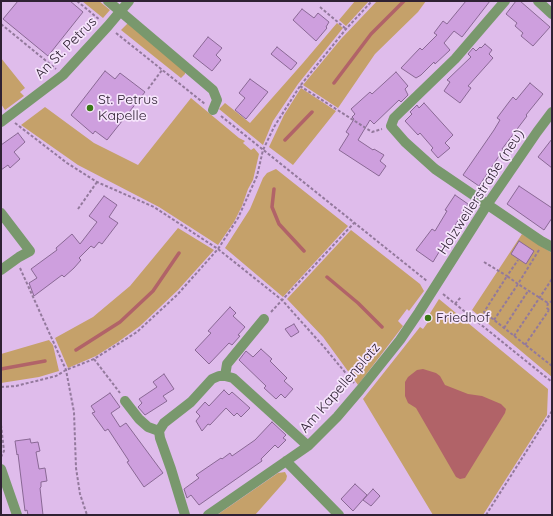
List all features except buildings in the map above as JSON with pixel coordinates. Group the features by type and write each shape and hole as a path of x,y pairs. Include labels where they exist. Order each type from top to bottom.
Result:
{"street":[{"path":"108,1 213,90 217,100 213,110"},
{"name":"An St. Petrus","path":"5,120 63,75 108,26 128,1"},
{"path":"505,1 455,59 394,118 390,126 405,142 435,169 544,243 552,246"},
{"path":"538,1 552,14"},
{"name":"Holzweilerstraße (neu)","path":"436,288 487,205 552,112"},
{"path":"1,213 30,251 1,270"},
{"name":"Am Kapellenplatz","path":"208,515 308,446 360,390 400,340 436,288"},
{"path":"224,376 227,364 264,319"},
{"path":"185,515 159,431 164,423 191,402 212,379 219,376 233,378 308,446"},
{"path":"125,401 139,419 148,427 159,431"},
{"path":"286,461 339,515"},
{"path":"1,469 17,515"}],"path":[{"path":"77,1 552,382"},
{"path":"1,387 16,386 56,376 66,370 94,359 137,332 177,295 218,249 238,218 257,176 263,150 274,126 300,86 346,29 372,1"},
{"path":"320,7 346,29"},
{"path":"1,24 63,75"},
{"path":"148,89 162,70"},
{"path":"300,86 372,132 390,126"},
{"path":"5,120 97,182 154,207 218,249 282,300 360,390"},
{"path":"78,209 97,182"},
{"path":"264,319 354,223"},
{"path":"494,320 539,250"},
{"path":"16,259 66,370 74,412 76,468 80,494 87,515"},
{"path":"518,260 484,312 552,366"},
{"path":"484,262 548,303"},
{"path":"514,336 552,279"},
{"path":"504,328 528,291"},
{"path":"455,304 460,297"},
{"path":"548,303 552,301"},
{"path":"525,345 551,310 547,308 548,303"},
{"path":"94,359 125,401"},
{"path":"486,515 552,411"},
{"path":"1,425 4,451 1,458"}],"shaded area":[{"path":"82,1 99,1 110,10 103,18"},
{"path":"355,1 369,1 346,26 339,20"},
{"path":"377,1 426,1 418,12 375,54 338,108 303,85 341,39"},
{"path":"128,23 185,70 185,74 181,78 121,30"},
{"path":"337,23 343,28 298,84 273,121 263,145 219,109 225,103 250,123"},
{"path":"1,58 25,88 20,92 24,96 5,110 1,104"},
{"path":"301,88 336,111 293,165 269,147 284,115"},
{"path":"191,98 239,138 245,141 243,143 251,150 254,148 259,154 253,180 242,206 234,222 218,245 159,207 78,165 21,125 45,107 94,143 138,165"},
{"path":"276,169 348,226 283,297 225,248 250,209 263,178 267,173"},
{"path":"178,228 214,250 178,290 140,326 96,356 68,368 55,338 93,317 130,286"},
{"path":"351,230 420,284 424,291 409,311 407,309 398,321 403,326 358,385 323,337 287,299"},
{"path":"522,234 552,253 552,377 472,310"},
{"path":"439,299 548,389 547,415 483,515 433,515 363,399 420,327 423,329 431,318 429,315"},
{"path":"49,340 53,345 59,371 39,377 1,383 1,354"},
{"path":"423,369 436,373 440,376 445,385 468,394 482,396 501,404 506,409 465,478 460,479 456,477 416,408 408,403 405,396 405,382 408,377 417,370"},
{"path":"285,472 287,476 286,480 255,515 217,515 278,473"}],"waterway":[{"path":"334,83 371,34 404,1"},
{"path":"285,140 312,112"},
{"path":"274,189 272,207 279,224 304,251"},
{"path":"76,350 120,322 153,291 179,253"},
{"path":"327,277 358,303 382,327"},
{"path":"1,369 45,361"}],"place":[{"name":"St. Petrus Kapelle","path":"90,108"},
{"name":"Friedhof","path":"428,318"}]}
